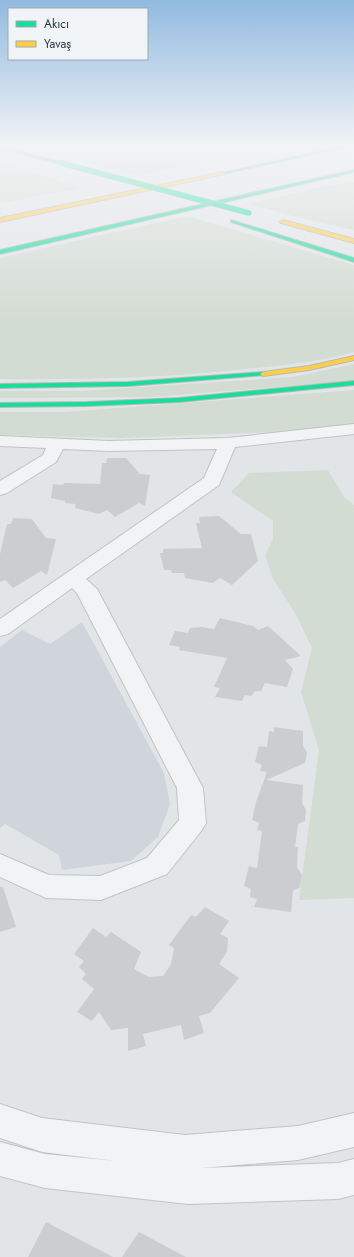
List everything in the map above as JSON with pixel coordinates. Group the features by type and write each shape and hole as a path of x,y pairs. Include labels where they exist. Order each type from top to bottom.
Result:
{"highway":[{"path":"0,220 72,205"},
{"path":"174,205 211,215"},
{"path":"0,252 208,205"},
{"path":"148,218 215,205"},
{"path":"219,205 254,214"},
{"path":"354,236 271,218 354,241"},
{"path":"354,252 230,220 354,260"},
{"path":"0,386 113,385 228,378 316,367 354,358"},
{"path":"0,405 95,404 179,400 354,384"}],"street":[{"path":"0,441 109,446 228,443 354,430"},
{"path":"0,629 212,481 228,443"},
{"path":"0,489 50,458 57,444"},
{"path":"0,865 46,886 101,888 157,866 193,824 190,788 86,589 72,578"},
{"path":"0,1121 42,1136 185,1152 298,1144 354,1130"},
{"path":"0,1159 45,1171 188,1186 338,1181 354,1177"}],"shaded area":[{"path":"251,205 354,205 354,230 304,219"},
{"path":"187,216 354,265 354,352 296,364 207,373 118,378 0,379 0,258"},
{"path":"354,364 354,381 152,397 0,398 0,391 80,391 293,377"},
{"path":"354,390 354,425 274,432 122,438 0,435 0,412 65,412"},
{"path":"328,470 345,498 354,505 354,898 299,900 319,750 301,692 312,648 295,613 273,579 265,555 273,539 273,521 231,492 249,473"},
{"path":"82,622 164,773 170,804 158,837 131,861 62,870 59,855 5,824 0,828 0,647 22,630 50,644"}],"building":[{"path":"107,458 126,458 140,474 150,475 145,506 139,503 115,517 107,510 99,514 75,508 76,504 65,503 65,501 51,498 53,484 100,484 102,463 106,463"},
{"path":"219,516 241,534 251,534 258,561 232,585 220,578 213,583 185,578 184,573 172,573 171,570 164,570 160,553 163,553 163,549 202,548 196,523 200,523 199,517"},
{"path":"13,518 32,519 46,538 56,539 47,575 41,571 13,588 5,580 0,582 0,554 7,524 11,524"},
{"path":"220,618 253,626 258,630 268,626 301,656 285,660 293,669 287,687 265,683 261,691 255,691 251,696 245,695 242,701 215,697 220,688 214,687 227,658 179,650 180,647 169,645 175,631 188,633 190,628 202,627 214,629"},
{"path":"274,727 303,731 303,746 307,752 305,763 266,780 303,785 302,803 306,810 305,821 298,824 295,847 298,847 297,867 302,875 300,887 293,891 291,912 254,907 257,899 250,897 251,889 244,886 249,866 257,868 262,831 257,830 259,823 252,820 256,802 267,772 260,771 262,765 255,762 259,746 267,747 269,731 274,732"},
{"path":"0,887 3,887 16,927 0,932"},
{"path":"205,907 229,921 220,934 228,938 227,952 219,964 239,978 210,1013 199,1016 204,1033 184,1040 181,1025 143,1034 146,1046 128,1051 128,1028 111,1030 99,1012 92,1021 77,1012 94,989 82,979 86,974 79,967 84,961 74,954 93,928 106,937 111,932 141,952 134,969 149,977 163,976 171,964 174,948 169,945 191,915 196,917"},
{"path":"46,1222 113,1257 28,1257"},
{"path":"139,1232 186,1257 122,1257"}],"traffic: fast":[{"path":"0,252 207,205"},
{"path":"218,205 249,213"},
{"path":"233,221 354,260"},
{"path":"0,386 128,384 263,374"},
{"path":"0,405 87,404 179,400 354,383"}],"traffic: slow":[{"path":"0,220 73,205"},
{"path":"283,222 354,241"},
{"path":"263,374 309,368 354,358"}]}
